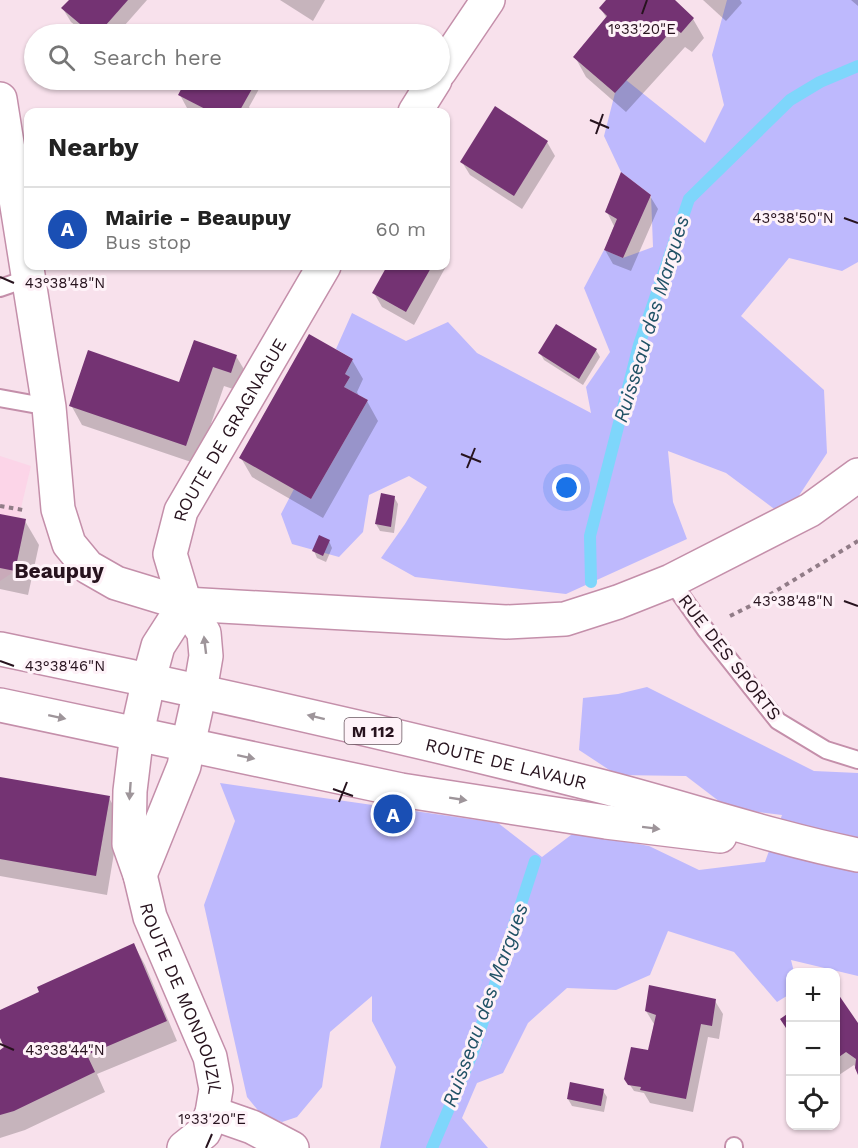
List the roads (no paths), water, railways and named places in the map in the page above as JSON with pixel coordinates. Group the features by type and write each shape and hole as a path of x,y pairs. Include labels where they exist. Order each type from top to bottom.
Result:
{"street":[{"path":"450,56 488,0"},
{"path":"418,108 429,90"},
{"path":"0,99 15,283 48,407 58,509 69,544 88,567 116,583 185,604 506,622 565,619 618,602 671,581 810,510 858,475"},
{"name":"ROUTE DE GRAGNAGUE","path":"200,691 206,656 204,633 185,604 170,554 181,511 322,270"},
{"path":"149,679 158,646 185,604"},
{"name":"ROUTE DE LAVAUR","path":"0,649 149,679 597,785 847,853"},
{"name":"ROUTE DE MONDOUZIL","path":"149,679 137,733 130,791 129,844 140,875 150,917 210,1057 216,1089 212,1113 204,1132 186,1148"},
{"name":"ROUTE DE MONDOUZIL","path":"140,875 184,766 200,691"},
{"name":"ROUTE DE LAVAUR","path":"0,705 400,790 606,822 847,853"},
{"path":"212,1113 252,1127 292,1148"}],"lane":[{"path":"0,399 48,407"},
{"name":"RUE DES SPORTS","path":"671,581 705,629 778,721 826,750 858,760"}],"waterway":[{"name":"Ruisseau des Margues","path":"591,582 590,536 639,345 689,199 790,100 820,82 858,66"},
{"name":"Ruisseau des Margues","path":"432,1148 473,1052 535,861"}],"place":[{"name":"Mairie - Beaupuy","path":"393,814"}],"district":[{"name":"Beaupuy","path":"59,570"}]}
